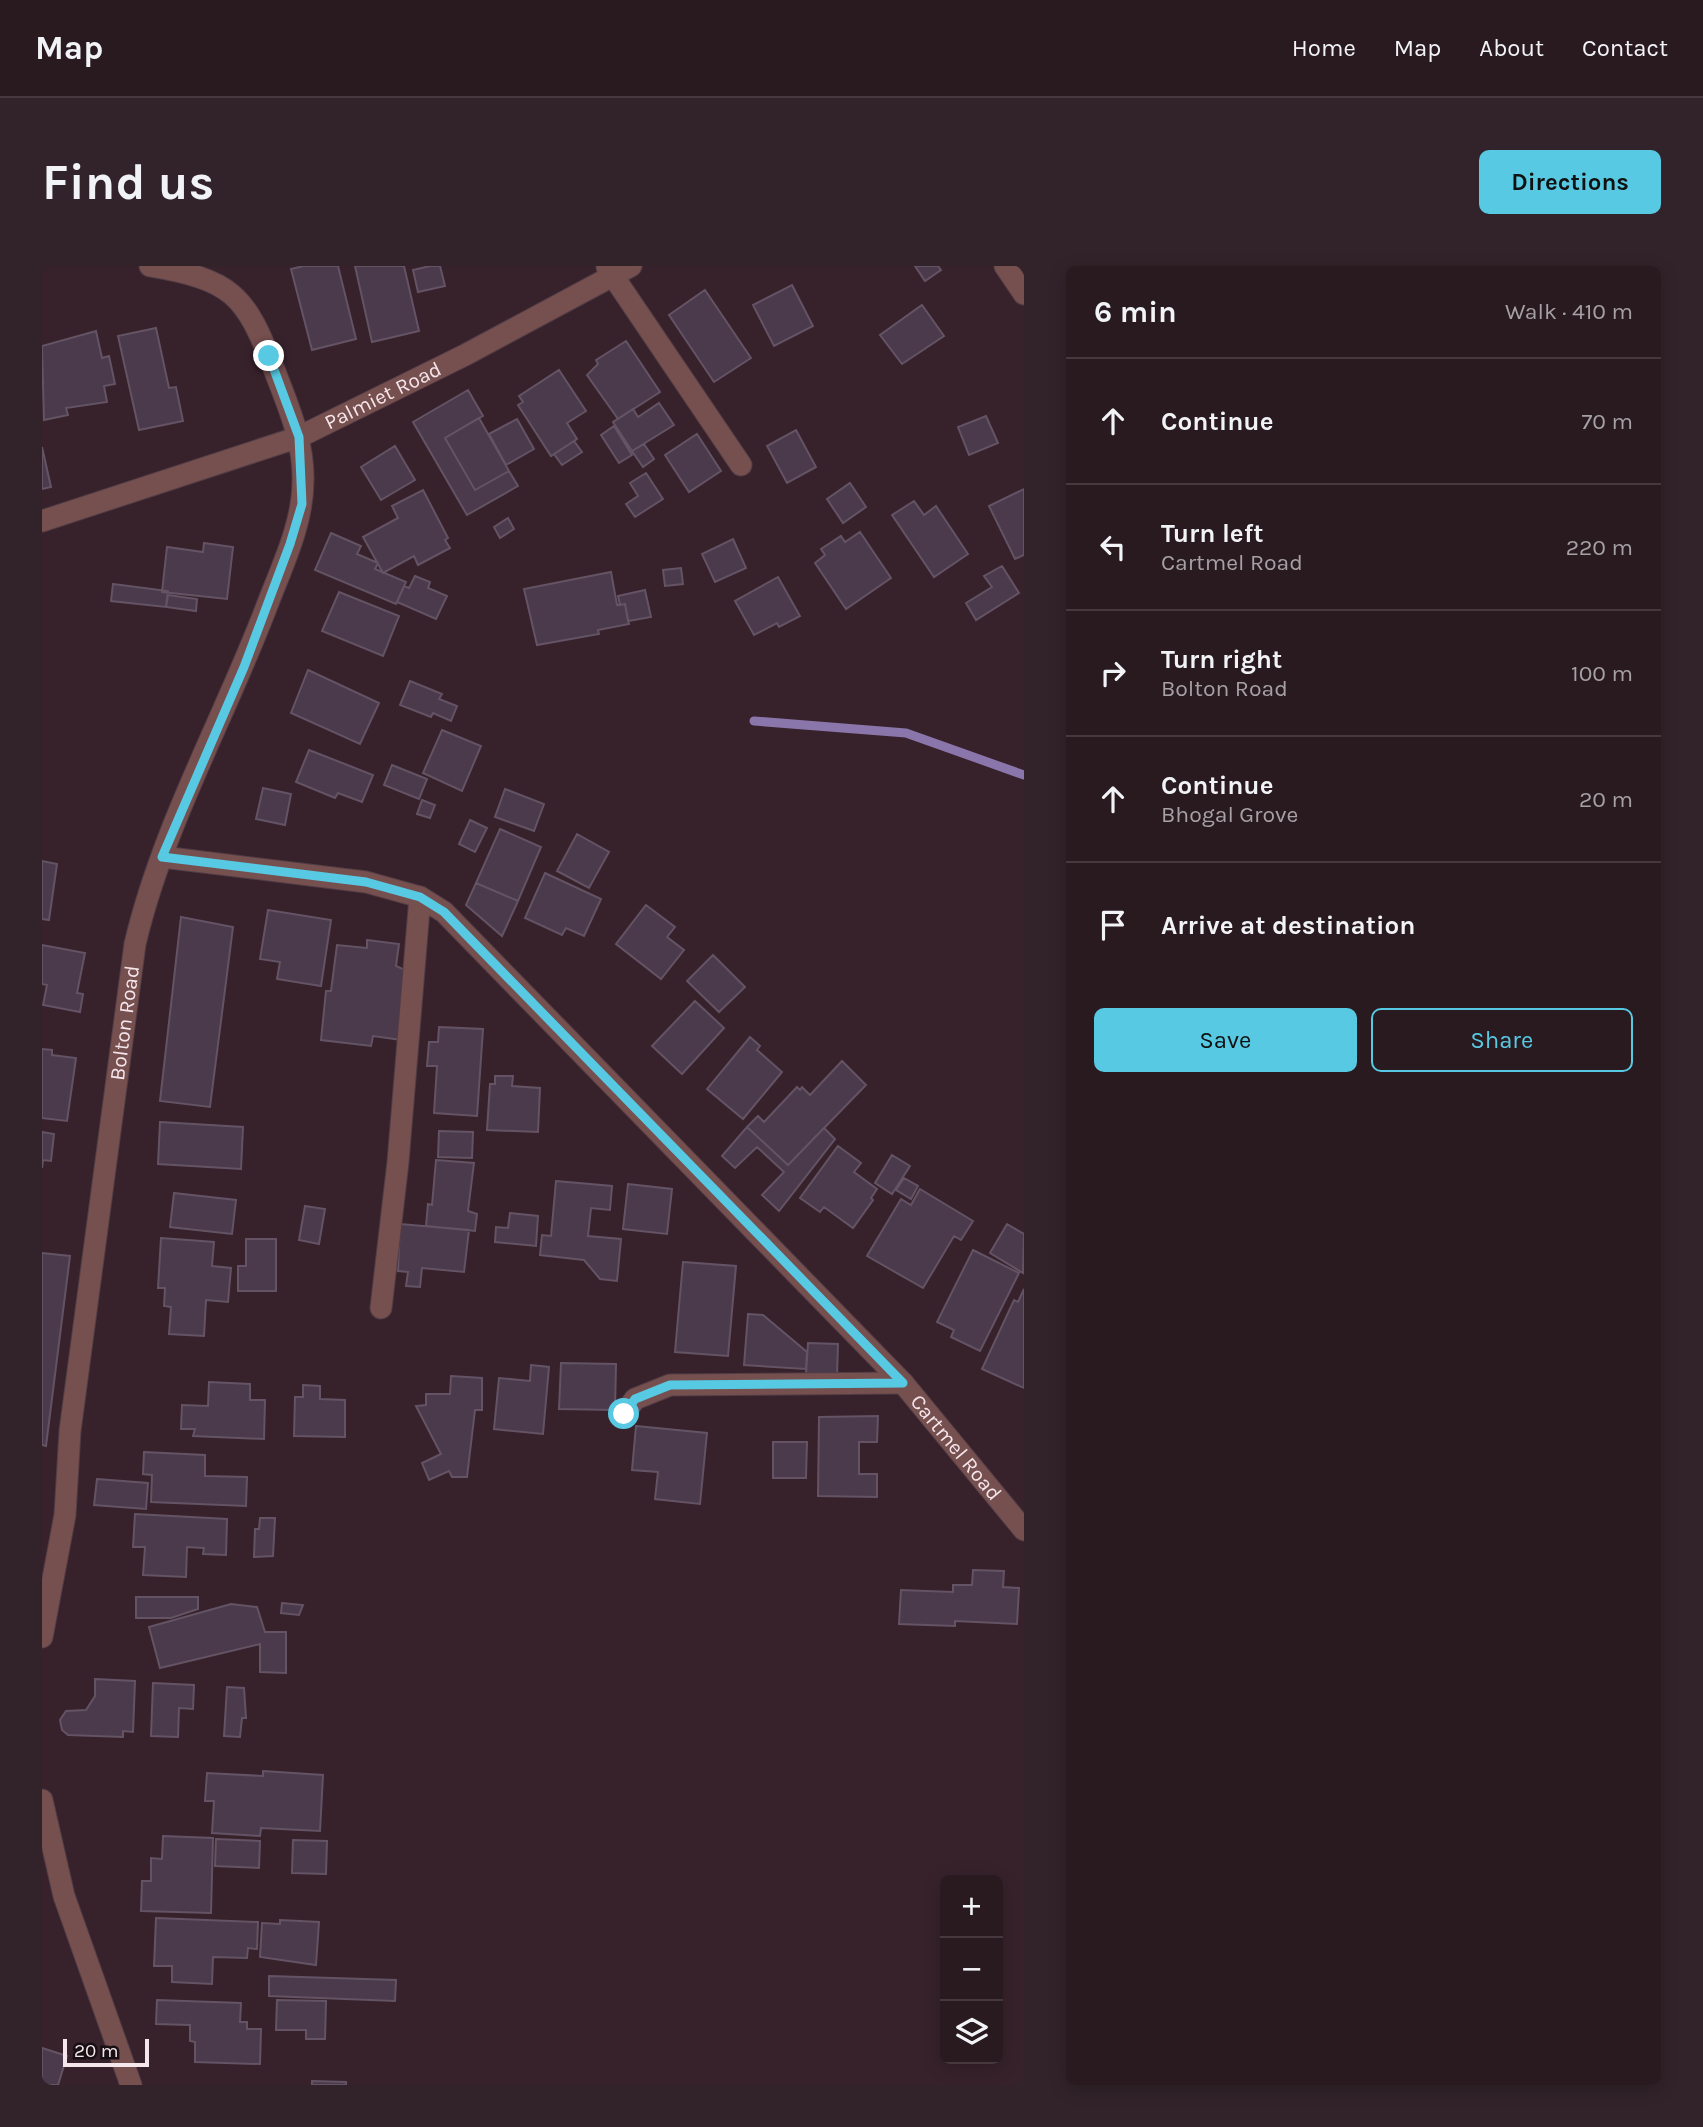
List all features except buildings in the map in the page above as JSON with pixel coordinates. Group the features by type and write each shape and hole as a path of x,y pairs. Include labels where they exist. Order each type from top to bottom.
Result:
{"street":[{"name":"Bolton Road","path":"42,1637 65,1515 70,1431 135,944 147,893 244,667 290,544 302,504 299,437 260,331 246,307 229,291 205,277 150,266"},
{"path":"1005,266 1024,294"},
{"name":"Palmiet Road","path":"42,521 299,437 465,355 618,269"},
{"path":"618,269 741,465"},
{"name":"Cartmel Road","path":"162,857 366,882 420,897 444,912 903,1383 1024,1530"},
{"path":"381,1308 398,1162 420,897"},
{"path":"624,1414 635,1399 670,1385 903,1383"},
{"path":"42,1800 64,1896 131,2085"}],"waterway":[{"path":"754,721 906,733 1024,775"}],"route":[{"path":"269,356 299,437 303,479 302,504 290,544 244,667 188,790 162,857 366,882 420,897 444,912 903,1383 670,1385 635,1399 624,1414"}]}
